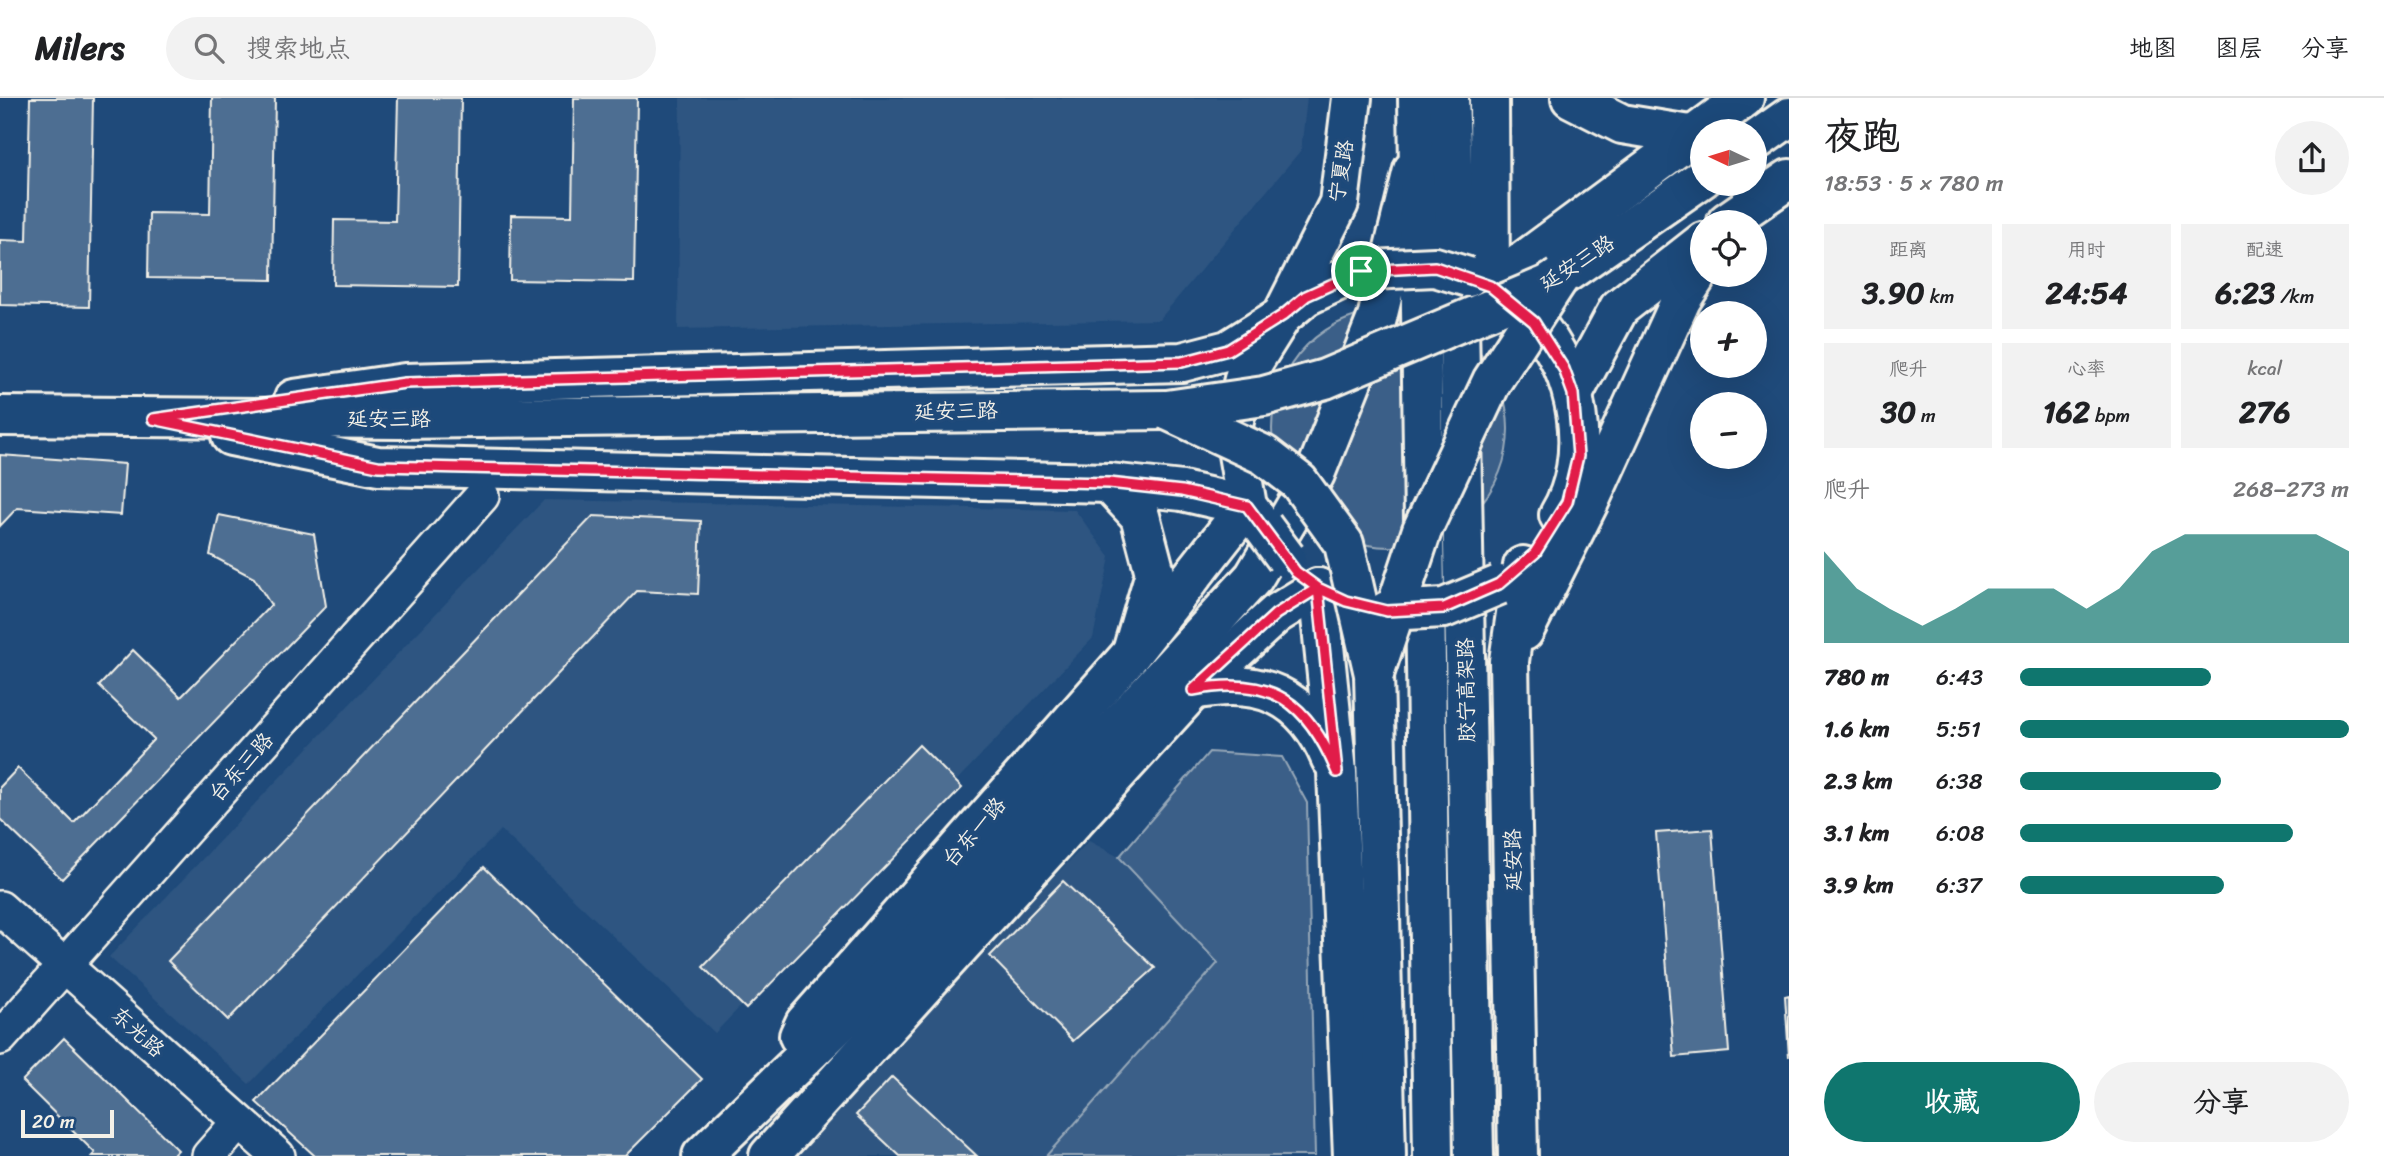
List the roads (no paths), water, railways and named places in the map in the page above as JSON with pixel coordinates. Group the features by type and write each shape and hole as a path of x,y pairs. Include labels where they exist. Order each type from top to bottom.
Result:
{"main road":[{"name":"宁夏路","path":"1282,316 1339,203 1352,98"},
{"name":"胶宁高架路","path":"1418,98 1433,1156"},
{"name":"胶宁高架路","path":"1449,98 1459,320 1474,1156"},
{"path":"1479,282 1489,98"},
{"path":"1571,98 1622,124 1690,135"},
{"name":"延安三路","path":"1713,119 1744,98"},
{"path":"1768,132 1789,117"},
{"name":"延安三路","path":"1479,282 1690,135"},
{"path":"778,1082 879,985 1254,577 1315,474 1377,318 1420,140"},
{"path":"1745,210 1789,179"},
{"name":"延安三路","path":"0,416 153,419 1167,410 1264,396 1325,379 1548,285 1690,187"},
{"path":"1573,394 1619,308 1690,252"},
{"path":"1435,267 1479,282 1534,322 1564,369 1573,394 1578,456 1567,502 1535,553 1511,575 1444,608 1387,611 1346,601 1318,588 1296,572 1255,516 1233,425 1245,375 1282,316 1306,296 1361,271 1435,267"},
{"path":"1374,674 1422,530 1492,381 1559,278"},
{"path":"1509,662 1589,502 1681,300 1690,286"},
{"name":"延安三路","path":"153,419 405,383 1182,362 1228,350 1282,316"},
{"path":"1167,410 1264,456 1299,482 1344,544 1374,674 1375,1155"},
{"name":"延安三路","path":"153,419 378,466 1109,483 1182,491 1255,516"},
{"path":"1109,483 1140,516 1156,573 1131,654"},
{"name":"台东一路","path":"702,1156 778,1082 805,1023 1255,516"},
{"name":"延安路","path":"1511,575 1509,662 1518,1156"},
{"path":"1318,588 1375,1155"},
{"path":"769,1156 1193,690 1276,614 1318,588"},
{"path":"1193,690 1228,684 1262,690 1296,705 1322,739 1337,772"}],"street":[{"name":"台东三路","path":"0,1038 482,496"},
{"name":"东光路","path":"0,908 278,1156"},
{"path":"209,1156 238,1123"}]}
